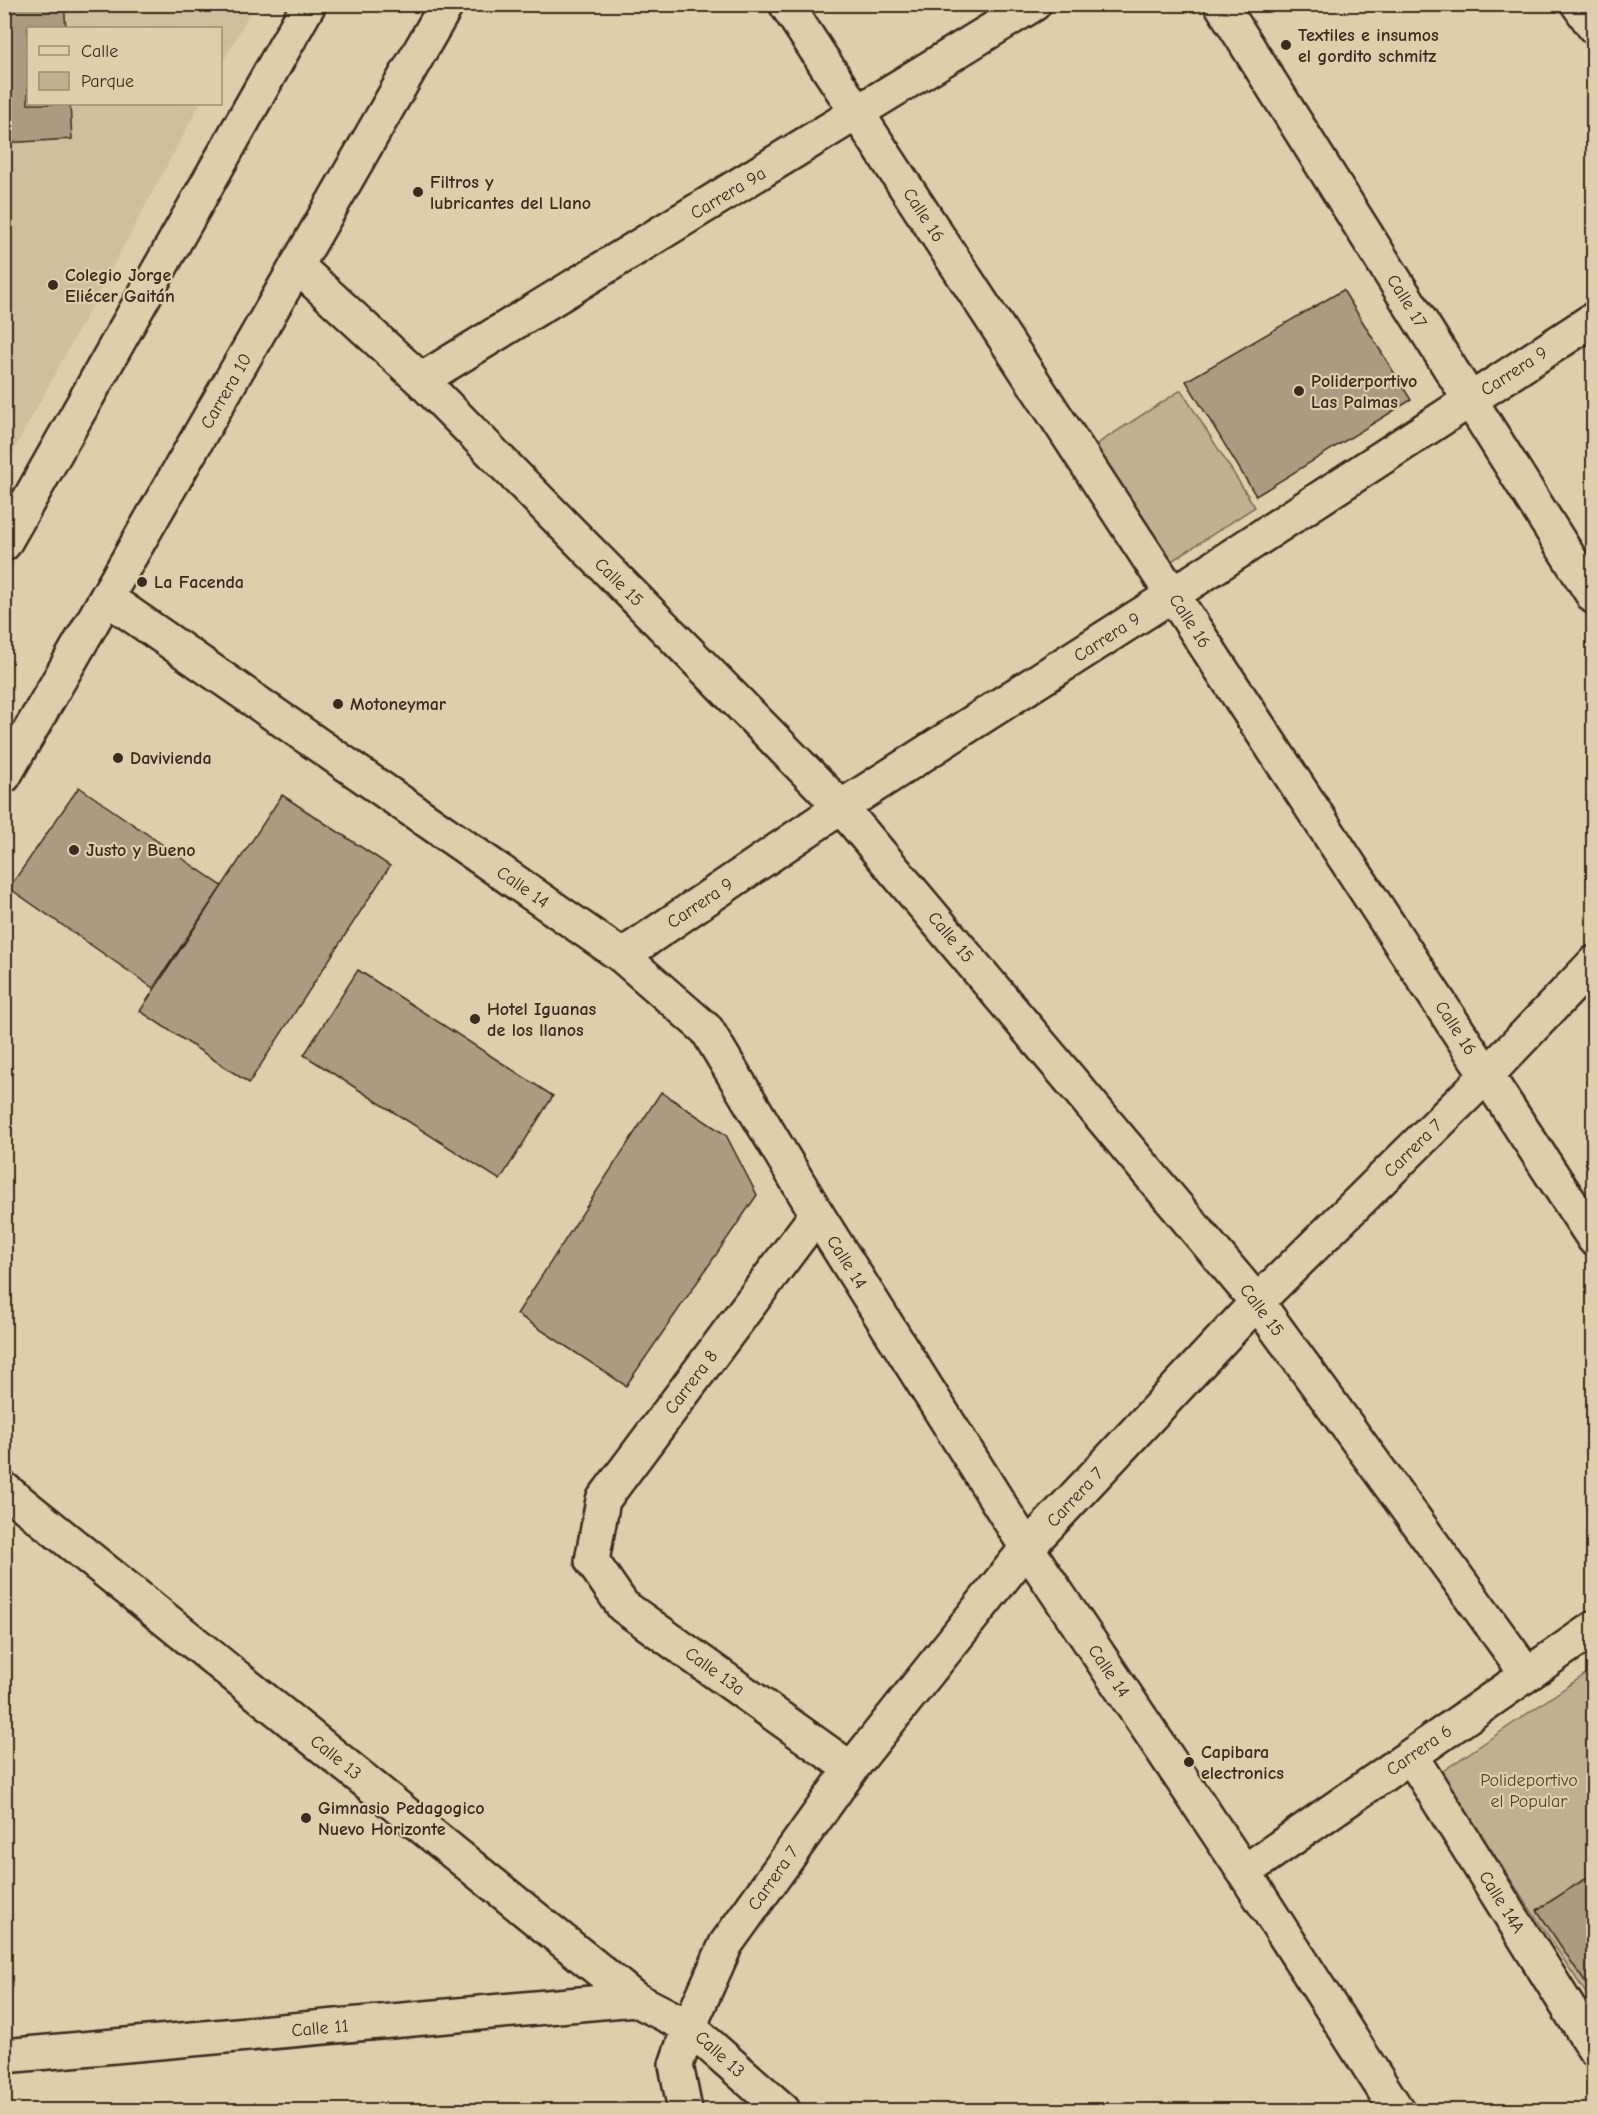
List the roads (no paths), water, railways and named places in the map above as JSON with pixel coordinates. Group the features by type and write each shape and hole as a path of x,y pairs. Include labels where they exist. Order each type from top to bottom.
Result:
{"street":[{"path":"4,544 309,4"},
{"name":"Carrera 10","path":"4,776 447,4"},
{"name":"Calle 16","path":"786,4 1593,1239"},
{"name":"Carrera 9a","path":"421,380 1034,4"},
{"name":"Calle 17","path":"1221,4 1593,597"},
{"path":"1578,4 1593,27"},
{"name":"Calle 15","path":"297,267 421,380 842,807 1257,1302 1527,1674"},
{"name":"Carrera 9","path":"622,956 842,807 1172,595 1593,319"},
{"name":"Calle 14","path":"107,598 622,956 707,1030 817,1214 1027,1548 1244,1872 1397,2110"},
{"name":"Carrera 7","path":"685,2110 676,2066 689,2027 726,1944 851,1768 1027,1548 1257,1302 1487,1076 1593,963"},
{"name":"Carrera 8","path":"592,1561 603,1500 817,1214"},
{"name":"Calle 13","path":"4,1489 635,1999 689,2027 783,2110"},
{"name":"Calle 13a","path":"592,1561 623,1606 851,1768"},
{"name":"Carrera 6","path":"1244,1872 1593,1628"},
{"name":"Calle 14A","path":"1411,1756 1593,2049"},
{"name":"Calle 11","path":"4,2056 635,1999"}],"place":[{"name":"Textiles e insumos el gordito schmitz","path":"1286,45"},
{"name":"Filtros y lubricantes del Llano","path":"418,192"},
{"name":"Colegio Jorge Eliécer Gaitán","path":"53,285"},
{"name":"Poliderportivo Las Palmas","path":"1299,391"},
{"name":"La Facenda","path":"142,582"},
{"name":"Motoneymar","path":"338,704"},
{"name":"Davivienda","path":"118,758"},
{"name":"Justo y Bueno","path":"74,850"},
{"name":"Hotel Iguanas de los llanos","path":"475,1019"},
{"name":"Capibara electronics","path":"1189,1762"},
{"name":"Gimnasio Pedagogico Nuevo Horizonte","path":"306,1818"}],"park label":[{"name":"Polideportivo el Popular","path":"1529,1790"}]}
